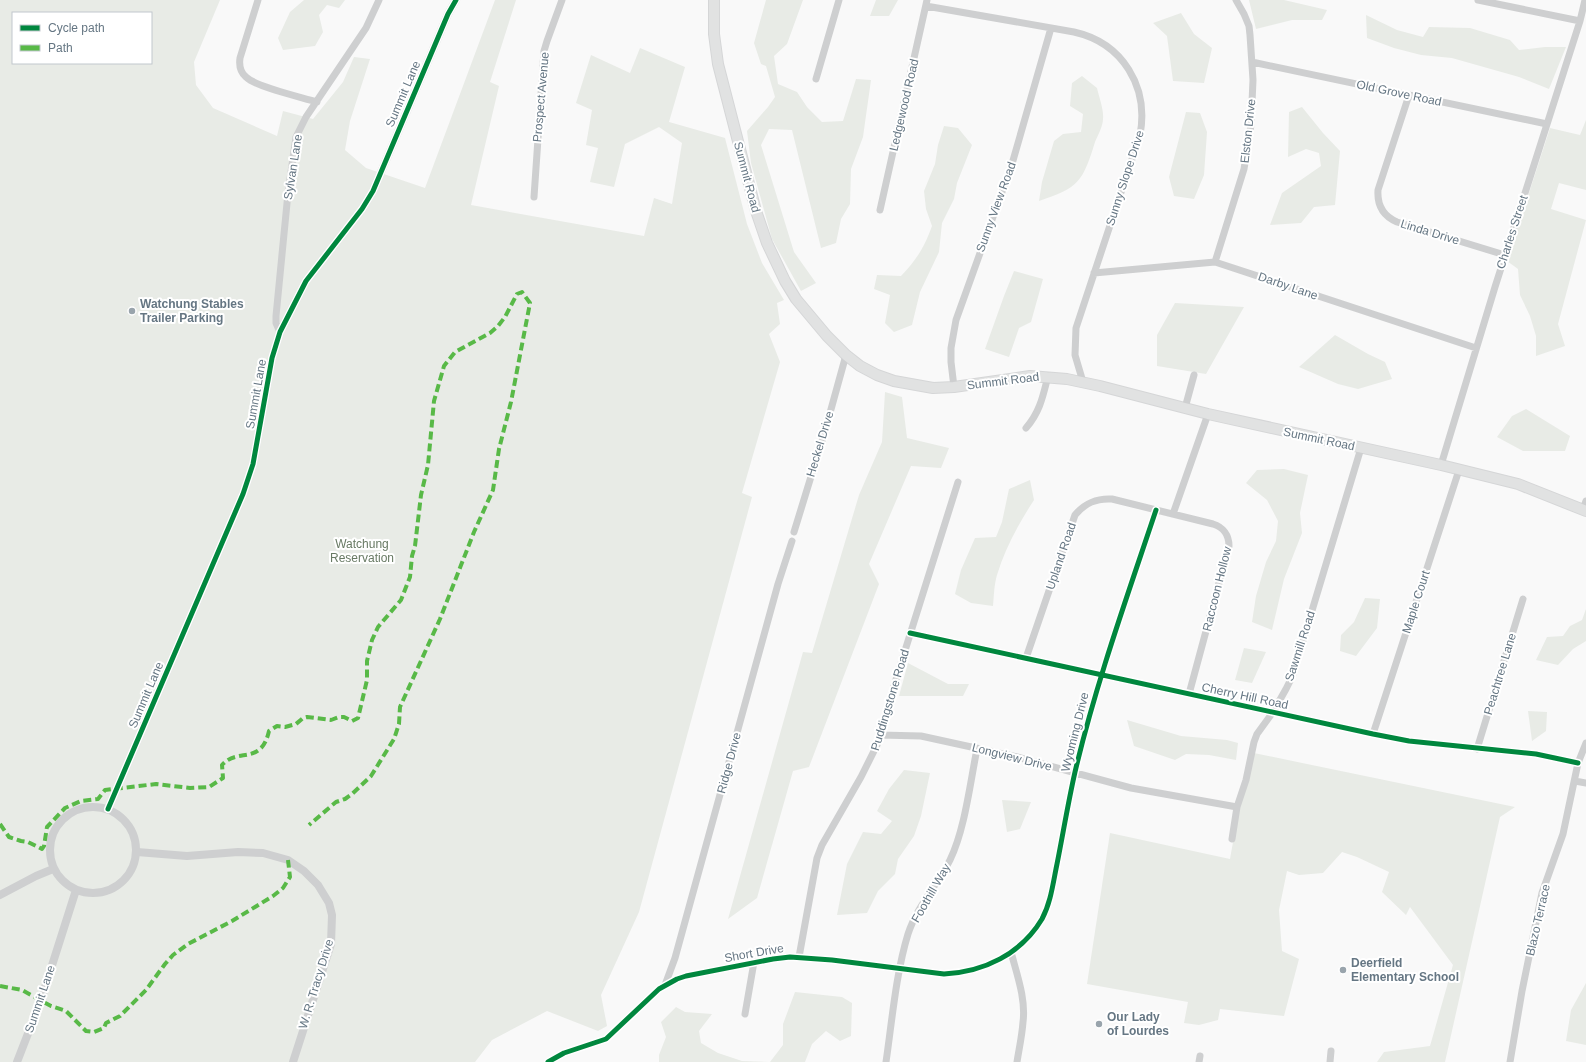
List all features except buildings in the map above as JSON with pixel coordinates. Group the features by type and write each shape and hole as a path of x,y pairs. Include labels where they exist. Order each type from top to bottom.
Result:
{"main road":[{"name":"Summit Road","path":"714,0 714,34 718,64 754,204 763,233 774,259 796,299 827,336 846,355 860,366 877,375 894,381 933,388 954,387 1024,377 1048,376 1083,382 1208,414 1441,465 1518,484 1585,507"}],"street":[{"path":"258,0 240,58 239,64 242,72 252,82 317,102"},
{"name":"Sylvan Lane","path":"280,332 276,323 276,316 288,193 296,137 306,117 366,28 379,0"},
{"name":"Summit Lane","path":"108,809 243,494 254,459 272,358 280,332 306,281 362,209 373,192 448,14 456,0"},
{"name":"Prospect Avenue","path":"534,197 544,52 562,0"},
{"path":"816,79 839,0"},
{"name":"Elston Drive","path":"1215,262 1244,169 1250,125 1253,80 1249,26 1236,0"},
{"path":"1478,0 1580,21"},
{"name":"Charles Street","path":"1441,465 1505,255 1580,21 1585,0"},
{"name":"Sunny Slope Drive","path":"927,3 1088,36 1110,49 1128,68 1136,83 1141,100 1142,118 1140,135 1079,319 1075,337 1076,364 1083,382"},
{"name":"Ledgewood Road","path":"880,210 927,3"},
{"name":"Sunny View Road","path":"954,387 951,362 953,334 956,320 1012,164 1051,28"},
{"name":"Old Grove Road","path":"1252,62 1547,124"},
{"name":"Linda Drive","path":"1409,95 1378,190 1378,201 1383,212 1392,220 1397,222 1505,255"},
{"name":"Darby Lane","path":"1094,273 1215,262 1476,348"},
{"name":"Heckel Drive","path":"794,532 825,431 846,355"},
{"path":"1185,408 1194,375"},
{"path":"1026,428 1034,419 1039,410 1048,376"},
{"path":"1173,514 1208,414"},
{"name":"Sawmill Road","path":"1232,839 1237,807 1246,780 1254,742 1257,734 1273,712 1292,676 1361,448"},
{"name":"Maple Court","path":"1373,734 1459,470"},
{"name":"Puddingstone Road","path":"799,957 817,858 822,845 871,760 958,482"},
{"name":"Upland Road","path":"1026,658 1072,522 1080,509 1093,501 1104,498 1112,498 1156,510"},
{"name":"Raccoon Hollow","path":"1156,510 1217,525 1225,532 1229,542 1228,552 1189,694"},
{"name":"Wyoming Drive","path":"1011,952 1035,929 1050,901 1075,773 1101,674 1156,510"},
{"name":"Ridge Drive","path":"666,985 675,958 778,584 792,541"},
{"name":"Peachtree Lane","path":"1477,749 1523,599"},
{"name":"Cherry Hill Road","path":"910,632 1373,734 1409,741 1536,754 1578,763"},
{"name":"Longview Drive","path":"880,734 921,736 1131,788 1237,807"},
{"name":"Blazo Terrace","path":"1510,1062 1522,991 1542,893 1563,834 1576,781 1578,763 1586,743"},
{"name":"Foothill Way","path":"886,1062 900,968 908,934 914,918 949,861 956,845 977,749"},
{"path":"1576,781 1586,783"},
{"path":"94,806 108,809 120,816 129,826 135,838 137,852 134,865 127,877 116,887 104,892 90,894 76,890 63,881 53,869 49,855 50,840 56,826 66,815 79,808 94,806"},
{"name":"W. R. Tracy Drive","path":"137,852 187,856 238,852 263,853 288,860 304,871 318,885 329,903 332,915 331,944 292,1062"},
{"path":"0,895 36,876 53,869"},
{"name":"Summit Lane","path":"17,1062 41,1000 76,890"},
{"path":"1011,952 1024,1010 1024,1021 1017,1062"},
{"name":"Short Drive","path":"548,1062 564,1053 606,1039 651,996 666,985 686,976 773,958 799,957 944,974 967,972 989,965 1011,952"},
{"path":"745,1014 754,962"},
{"path":"1330,1062 1331,1051"}],"green space":[{"name":"Watchung Reservation","path":"0,0 220,0 194,62 196,85 213,108 277,136 283,111 313,119 343,82 354,57 370,59 350,121 345,150 366,168 425,188 495,0 516,0 490,82 499,86 471,205 644,236 654,198 672,204 682,143 659,127 625,144 614,187 590,182 598,148 586,145 592,110 576,103 591,55 630,73 640,48 685,67 669,122 725,138 747,224 762,263 784,300 777,303 780,324 769,334 780,362 742,493 752,497 639,912 601,995 607,1026 598,1031 547,1011 492,1040 475,1062 0,1062"},
{"path":"304,0 345,0 339,8 327,5 319,15 323,32 315,46 283,50 278,38 290,12"},
{"path":"766,0 803,0 787,44 774,56 778,84 797,92 807,107 822,122 843,121 856,79 871,80 863,137 851,169 850,204 841,219 836,243 821,248 792,130 769,129 761,145 794,252 816,283 801,291 772,239 751,163 747,131 775,97 766,66 761,64 754,43"},
{"path":"876,0 898,0 889,16 870,16"},
{"path":"1249,0 1284,0 1327,10 1322,20 1292,20 1256,29"},
{"path":"1181,13 1194,34 1212,48 1204,83 1173,81 1167,36 1153,23"},
{"path":"1366,15 1397,30 1423,37 1429,27 1470,28 1510,40 1519,50 1545,47 1566,47 1549,89 1519,77 1452,58 1421,55 1394,48 1367,38"},
{"path":"1082,76 1097,88 1103,112 1103,122 1101,128 1087,166 1078,181 1063,192 1039,201 1042,182 1054,141 1063,134 1081,132 1083,114 1070,106 1072,83"},
{"path":"1302,107 1340,151 1335,205 1314,207 1301,223 1270,225 1282,193 1321,166 1319,153 1306,149 1288,157 1289,112"},
{"path":"1186,112 1200,113 1207,132 1204,175 1194,199 1174,196 1169,177"},
{"path":"1586,120 1586,190 1559,183 1551,209 1586,220 1558,324 1565,346 1536,356 1536,336 1530,316 1520,295 1518,269 1507,261 1550,128 1580,135"},
{"path":"944,126 958,128 972,145 957,183 954,199 942,223 939,252 920,292 912,325 894,332 885,323 890,295 874,289 877,275 901,276 916,259 926,241 932,226 926,209 924,191 935,164 938,145"},
{"path":"1014,271 1043,279 1031,322 1019,328 1009,357 985,349"},
{"path":"1175,303 1244,307 1206,374 1157,366 1157,335"},
{"path":"1335,335 1385,362 1392,379 1358,389 1338,384 1299,367"},
{"path":"885,392 902,397 907,438 949,448 941,468 911,466 869,564 879,584 809,767 793,771 757,898 728,919 803,652 812,653 859,495 882,442"},
{"path":"1526,409 1570,436 1565,451 1523,451 1497,437 1512,416"},
{"path":"1284,469 1308,475 1300,513 1302,533 1284,579 1272,630 1252,622 1256,596 1266,562 1276,541 1278,521 1267,500 1246,483 1257,470"},
{"path":"1030,480 1034,500 1008,545 1000,565 996,579 993,606 971,603 955,594 961,570 975,538 996,537 1002,522 1009,489"},
{"path":"1365,598 1380,599 1377,628 1356,656 1340,651 1341,635 1354,622"},
{"path":"1586,609 1586,641 1573,649 1558,665 1536,660 1547,637 1563,636 1570,626 1582,620"},
{"path":"1244,648 1266,652 1252,683 1235,680"},
{"path":"908,663 948,684 969,684 963,696 899,696"},
{"path":"1528,711 1547,712 1546,731 1532,741"},
{"path":"1127,720 1181,736 1227,740 1238,743 1236,760 1209,755 1186,754 1175,760 1134,746"},
{"path":"1249,752 1515,807 1500,817 1445,1062 1377,1062 1384,1052 1430,1046 1453,965 1410,907 1406,915 1382,892 1389,872 1357,857 1342,852 1323,873 1299,875 1287,871 1279,910 1282,951 1299,959 1284,1016 1220,1009 1218,1020 1199,1025 1184,1023 1188,1002 1087,984 1110,833 1230,859"},
{"path":"904,770 930,773 921,816 914,836 898,859 895,874 878,891 867,913 837,915 847,864 863,832 881,834 892,821 877,811 889,789"},
{"path":"1002,800 1031,802 1020,829 1007,832"},
{"path":"1586,983 1586,1045 1566,1041 1571,1010"},
{"path":"795,992 842,997 852,1003 851,1036 840,1041 826,1031 812,1044 805,1062 770,1062 783,1045 783,1024"},
{"path":"676,1007 685,1012 712,1014 699,1031 701,1043 718,1053 742,1061 769,1062 659,1062 659,1055 666,1037 661,1022"}],"marked path":[{"path":"0,824 9,837 28,842 42,849 44,846 47,827 65,808 81,801 98,799 105,790 156,784 190,788 209,787 223,778 222,765 235,757 261,749 269,731 277,726 285,727 296,724 303,718 307,717 331,720 344,717 352,721 358,718 367,680 367,661 372,640 378,627 401,600 410,577 421,495 428,465 434,401 444,366 455,352 490,333 498,326 505,317 517,294 522,292 530,303 511,402 499,449 493,490 474,532 440,619 400,707 399,724 394,739 371,776 352,794 345,799 336,802 309,825"},
{"path":"0,986 22,990 51,1006 66,1011 86,1031 94,1032 104,1028 106,1023 120,1016 146,990 173,955 188,944 232,921 273,896 283,888 290,877 288,860"}],"cycle path":[{"path":"108,809 243,494 253,464 272,358 280,332 306,281 362,209 373,191 448,14 456,0"},
{"path":"548,1062 564,1053 606,1039 659,989 677,979 686,976 790,957 832,960 944,974 987,965 1000,959 1023,942 1042,919 1048,906 1072,784 1083,739 1112,640 1156,510"},
{"path":"910,633 1373,734 1409,741 1536,754 1578,763"}],"place":[{"name":"Watchung Stables Trailer Parking","path":"132,311"},
{"name":"Deerfield Elementary School","path":"1343,970"},
{"name":"Our Lady of Lourdes","path":"1099,1024"}]}
